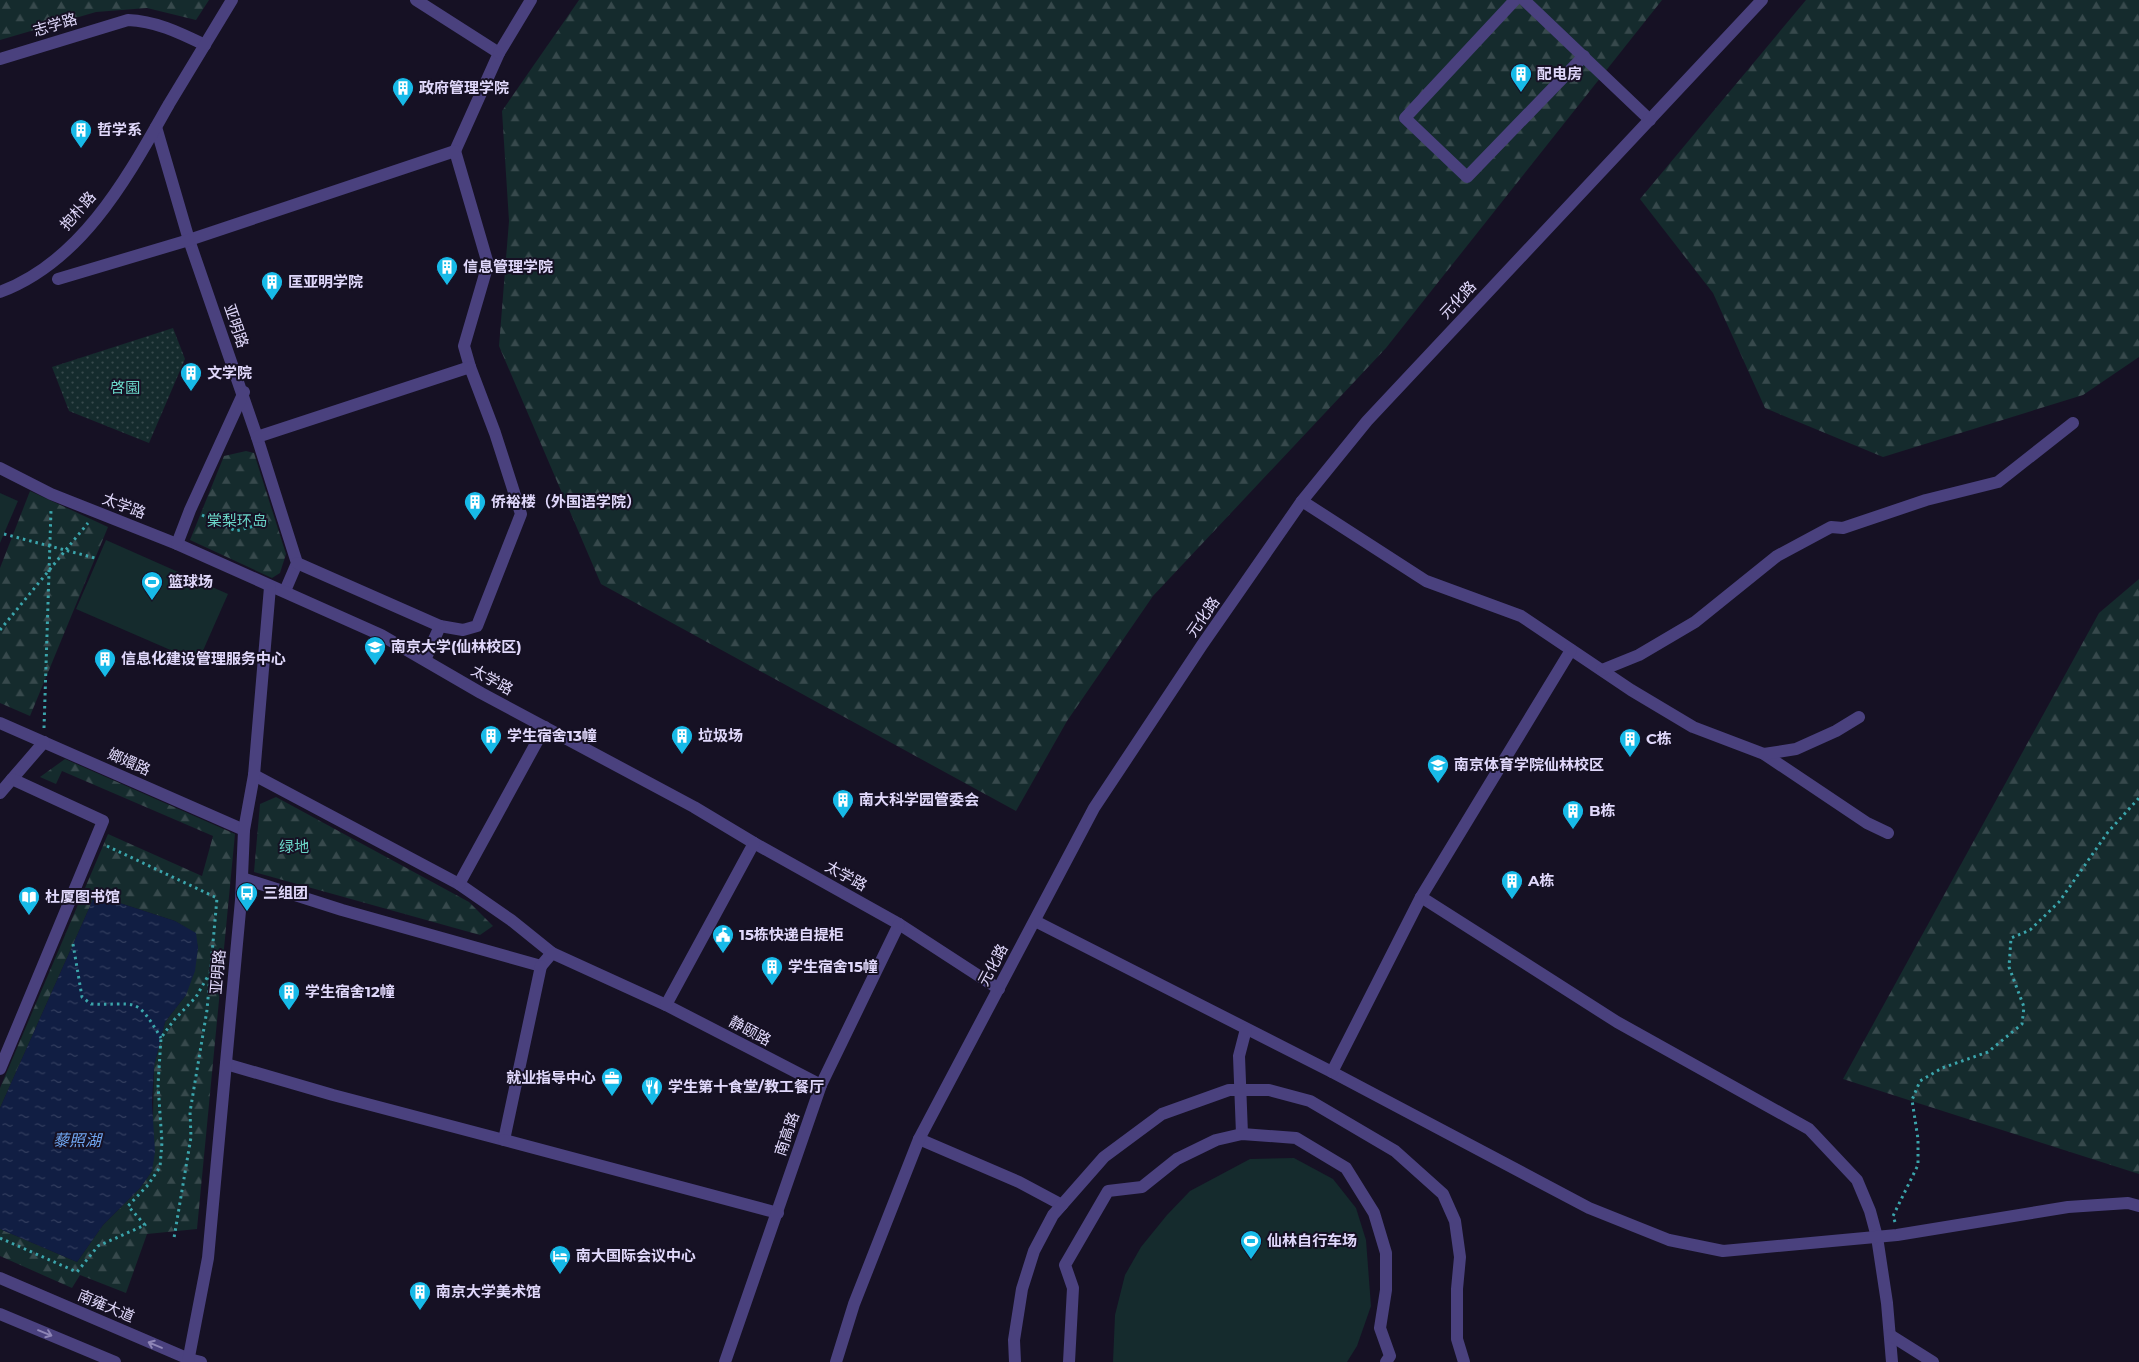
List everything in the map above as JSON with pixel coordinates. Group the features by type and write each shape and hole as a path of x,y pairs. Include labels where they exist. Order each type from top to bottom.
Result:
{"street":[{"name":"抱朴路","path":"0,292 19,285 57,258 95,220 126,177 232,0"},
{"path":"416,0 499,53"},
{"path":"285,591 297,563 440,626 463,630 477,626 521,514 464,346 488,264 454,151 499,53 531,0"},
{"path":"1515,0 1404,118 1467,177 1584,56"},
{"path":"1524,0 1650,120"},
{"name":"元化路","path":"836,1362 854,1304 919,1139 1094,808 1202,645 1302,501 1367,421 1762,0"},
{"name":"志学路","path":"0,59 128,20 147,21 181,33 205,45"},
{"name":"亚明路","path":"156,127 189,240 257,437 297,563"},
{"path":"58,279 189,240 454,151"},
{"path":"257,437 470,367"},
{"path":"177,544 190,510 244,392"},
{"path":"1602,670 1639,655 1695,622 1785,552 1831,528 1843,528 1926,500 1998,482 2073,423"},
{"name":"太学路","path":"0,468 51,494 177,544 381,634 545,727 694,807 754,843 899,924 999,989"},
{"path":"1302,501 1426,581 1521,616 1692,727 1764,754 1867,822 1888,833"},
{"name":"亚明路","path":"192,1361 208,1258 242,878 244,830 254,775 270,586"},
{"path":"424,660 440,626"},
{"path":"1332,1072 1421,897 1571,650"},
{"path":"1764,754 1796,749 1836,731 1859,717"},
{"name":"嫏嬛路","path":"0,723 244,830"},
{"path":"459,884 545,727"},
{"path":"0,793 44,742"},
{"name":"静颐路","path":"254,775 459,884 511,920 552,952 666,1005 821,1085"},
{"path":"0,1068 103,821 12,778"},
{"path":"666,1005 754,843"},
{"path":"242,878 351,912 541,966"},
{"path":"1421,897 1617,1022 1809,1129 1857,1180 1870,1211 1877,1237 1888,1303 1892,1362"},
{"path":"1035,921 1332,1072 1589,1208 1669,1240 1723,1251 1897,1235 2068,1207 2128,1203 2139,1206"},
{"name":"南高路","path":"725,1362 778,1214 821,1085 899,924"},
{"path":"504,1140 541,966 552,952"},
{"path":"1242,1134 1239,1056 1246,1029"},
{"path":"226,1064 333,1095 778,1214"},
{"path":"1015,1362 1014,1340 1022,1289 1034,1251 1054,1215 1104,1157 1162,1114 1229,1090 1269,1090 1310,1101 1395,1151 1443,1194 1455,1221 1460,1257 1456,1339 1464,1362"},
{"path":"1069,1362 1073,1288 1065,1265 1108,1191 1142,1187 1177,1159 1216,1140 1242,1134 1296,1138 1346,1168 1374,1214 1386,1252 1386,1290 1380,1328 1390,1356 1386,1362"},
{"path":"919,1139 1019,1182 1062,1205"},
{"name":"南雍大道","path":"0,1278 192,1361"},
{"path":"0,1314 115,1362"},
{"path":"1890,1335 1933,1362"}],"path":[{"path":"44,742 51,494"},
{"path":"190,510 236,531 283,518"},
{"path":"0,630 97,513"},
{"path":"4,534 95,558"},
{"path":"1897,1235 1893,1216 1918,1165 1918,1139 1912,1100 1920,1081 1942,1068 1988,1052 2022,1024 2024,1007 2009,967 2011,938 2030,930 2059,902 2108,832 2139,798"},
{"path":"95,840 217,898 207,1010 190,1112 192,1137 174,1238"},
{"path":"73,944 82,997 91,1004 124,1002 137,1005 147,1014 161,1038"},
{"path":"0,1238 77,1272 98,1246 145,1225 128,1206 148,1185 160,1167 162,1142 158,1085 161,1038 174,1020 196,997 209,975"}],"green space":[{"path":"0,0 209,0 196,20 147,8 96,12 0,40"},
{"path":"579,0 1662,0 1386,348 1153,596 1067,721 1016,811 601,584 499,346 509,221 502,111"},
{"path":"1806,0 2139,0 2139,357 2083,395 1883,457 1765,408 1713,293 1640,199"},
{"name":"啓園","path":"173,328 185,359 149,443 69,411 52,367"},
{"name":"棠梨环岛","path":"246,451 254,453 286,554 280,573 272,578 190,540 224,456"},
{"path":"30,491 108,527 30,716 0,703 0,568"},
{"path":"0,493 18,501 0,543"},
{"name":"篮球场","path":"106,540 228,594 198,662 76,609"},
{"path":"2139,579 2139,1174 1843,1079 2099,613"},
{"path":"65,759 235,834 197,1229 147,1234 126,1293 80,1275 72,1288 0,1256 0,1229 77,1262 103,1225 140,1188 152,1171 154,1066 165,1022 186,995 198,948 195,933 175,921 95,895 0,1108 0,1088 108,834 202,876 213,836 62,771 56,784 40,777"},
{"name":"绿地","path":"276,797 469,902 493,926 480,935 254,872 260,804"},
{"name":"仙林自行车场","path":"1294,1158 1333,1179 1356,1208 1366,1240 1371,1306 1357,1346 1347,1362 1113,1362 1115,1315 1125,1275 1141,1247 1167,1215 1190,1191 1250,1159"}],"water":[{"name":"藜照湖","path":"95,895 175,921 196,933 198,948 195,971 186,995 165,1022 154,1066 152,1102 155,1152 152,1171 140,1188 103,1225 77,1262 0,1229 0,1108"}],"place":[{"name":"配电房","path":"1521,93"},
{"name":"政府管理学院","path":"403,107"},
{"name":"哲学系","path":"81,149"},
{"name":"信息管理学院","path":"447,286"},
{"name":"匡亚明学院","path":"272,301"},
{"name":"文学院","path":"191,392"},
{"name":"侨裕楼（外国语学院）","path":"475,521"},
{"name":"篮球场","path":"152,601"},
{"name":"南京大学(仙林校区)","path":"375,666"},
{"name":"信息化建设管理服务中心","path":"105,678"},
{"name":"学生宿舍13幢","path":"491,755"},
{"name":"垃圾场","path":"682,755"},
{"name":"C栋","path":"1630,758"},
{"name":"南京体育学院仙林校区","path":"1438,784"},
{"name":"南大科学园管委会","path":"843,819"},
{"name":"B栋","path":"1573,830"},
{"name":"A栋","path":"1512,900"},
{"name":"三组团","path":"247,912"},
{"name":"杜厦图书馆","path":"29,916"},
{"name":"15栋快递自提柜","path":"723,954"},
{"name":"学生宿舍15幢","path":"772,986"},
{"name":"学生宿舍12幢","path":"289,1011"},
{"name":"就业指导中心","path":"612,1097"},
{"name":"学生第十食堂/教工餐厅","path":"652,1106"},
{"name":"仙林自行车场","path":"1251,1260"},
{"name":"南大国际会议中心","path":"560,1275"},
{"name":"南京大学美术馆","path":"420,1311"}]}
